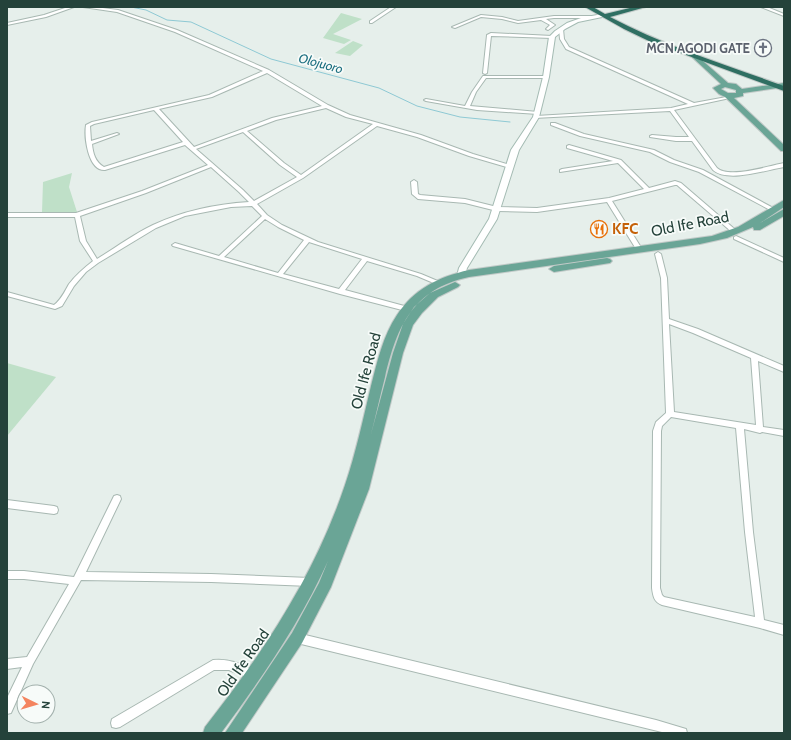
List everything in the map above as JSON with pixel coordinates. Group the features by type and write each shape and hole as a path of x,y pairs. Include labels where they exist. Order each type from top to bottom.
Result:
{"highway":[{"path":"588,7 634,32 694,56 779,85"},
{"path":"594,7 601,15 779,85"},
{"path":"594,7 623,9"},
{"path":"601,15 623,9 643,7"},
{"path":"622,22 620,18 623,9"}],"main road":[{"path":"694,56 726,85 719,86 717,90 722,94 779,85"},
{"path":"734,93 784,142"},
{"path":"734,93 784,150"},
{"name":"Old Ife Road","path":"233,733 297,638 324,587 363,489 398,353 408,324 418,310 434,294 465,282 658,254 736,235 773,220 782,210"},
{"name":"Old Ife Road","path":"211,733 254,675 282,633 310,582 330,540 351,486 391,333 406,309 417,297 438,283 461,276 639,249 683,247"}],"street":[{"path":"7,24 45,16 72,7"},
{"path":"85,7 118,11 158,24 204,42 267,71 326,106 348,116 419,136 471,155 510,166"},
{"path":"371,22 394,7"},
{"path":"763,7 784,15"},
{"path":"454,27 481,16 502,18 516,22 567,16 601,15"},
{"path":"461,276 463,268 497,209 510,166 520,141 537,115 546,77 552,37 561,29 575,22 601,15"},
{"path":"542,19 552,25 548,30"},
{"path":"561,29 562,39 567,48 692,104"},
{"path":"485,73 489,35 552,37"},
{"path":"186,143 106,170 98,167 93,159 89,143 88,124 217,93 267,71"},
{"path":"466,107 474,92 485,77 546,77"},
{"path":"426,100 466,107 537,115 671,109 734,93"},
{"path":"193,149 284,116 326,106"},
{"path":"156,108 186,143 241,191 265,216 288,231 365,259 419,275 438,283"},
{"path":"671,109 720,173 726,174 746,172 784,165"},
{"path":"7,294 55,307 60,304 78,278 96,262 154,227 183,215 232,205 252,204 301,177 375,124"},
{"path":"553,124 582,135 652,151 701,171 782,210"},
{"path":"245,131 282,164 301,177"},
{"path":"89,143 117,134"},
{"path":"652,136 676,139 693,139"},
{"path":"569,147 611,158 619,162 648,190"},
{"path":"562,171 619,162"},
{"path":"7,215 78,215 144,192 212,165"},
{"path":"414,182 415,194 418,198 465,201 497,209 543,210 609,200 670,183 679,184 736,235 784,260"},
{"path":"609,200 639,249"},
{"path":"78,215 83,241 96,262"},
{"path":"220,258 265,216"},
{"path":"279,275 308,239"},
{"path":"176,245 340,292 406,309"},
{"path":"658,254 664,278 670,414"},
{"path":"340,292 365,259"},
{"path":"666,320 696,330 754,358 784,369"},
{"path":"754,358 760,430"},
{"path":"670,414 784,433"},
{"path":"670,414 659,424 657,431 656,588 658,597 662,601 760,623 784,630"},
{"path":"740,426 749,532 760,623"},
{"path":"7,709 30,661 77,578 118,499"},
{"path":"7,504 54,510"},
{"path":"7,574 77,578 211,578 310,582"},
{"path":"297,638 626,717 682,733"},
{"path":"7,664 30,661"},
{"path":"116,723 213,665 224,663 235,666 254,675"}],"green space":[{"path":"341,13 362,19 333,34 351,40 344,44 323,38"},
{"path":"353,41 363,45 350,56 335,53"},
{"path":"72,173 69,187 77,212 42,212 43,182"},
{"path":"7,363 56,377 7,436"}],"waterway":[{"name":"Olojuoro","path":"131,7 146,10 167,20 191,22 271,59 379,88 417,106 460,117 510,122"}],"place":[{"name":"MCN AGODI GATE","path":"763,48"},
{"name":"KFC","path":"599,229"}]}
